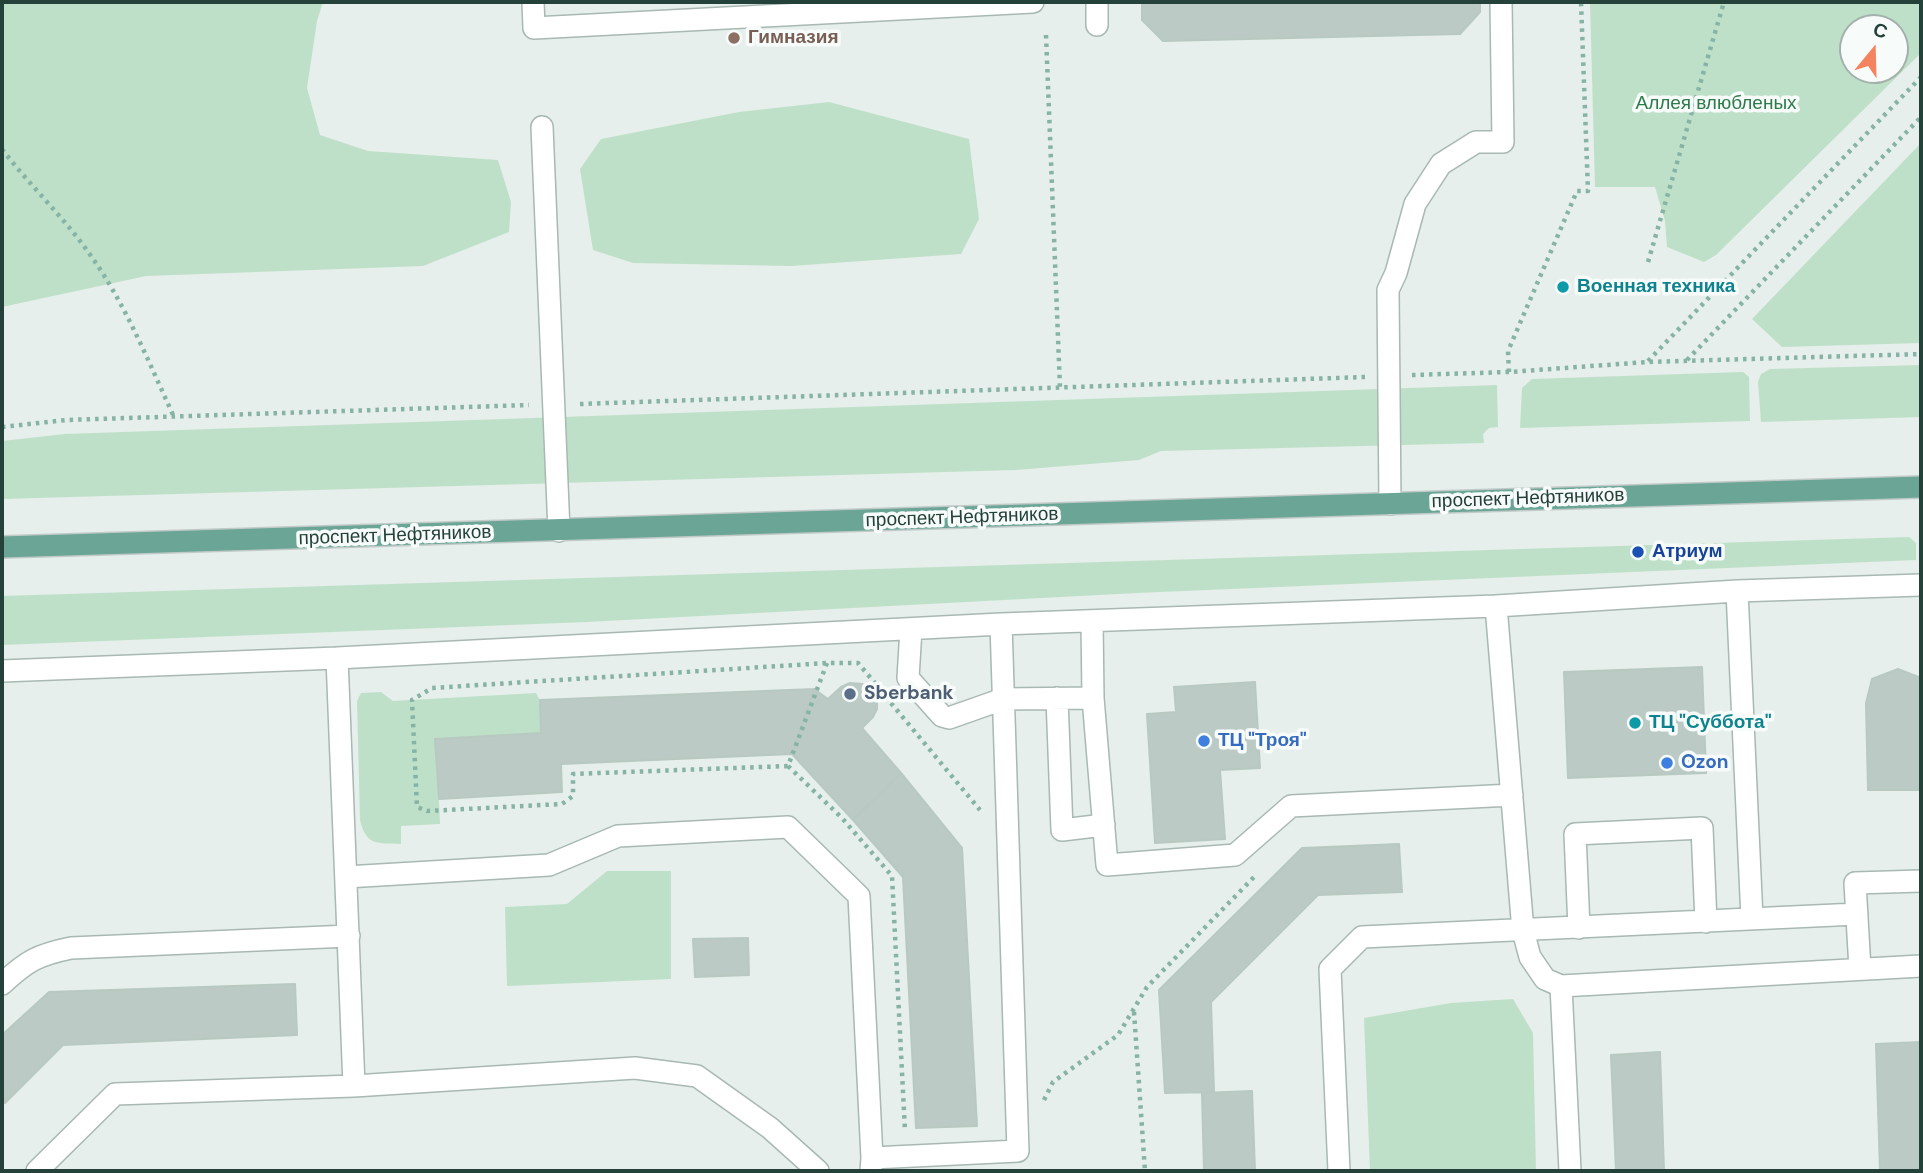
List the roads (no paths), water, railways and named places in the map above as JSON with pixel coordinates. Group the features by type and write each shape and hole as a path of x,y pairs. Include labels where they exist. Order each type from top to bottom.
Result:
{"main road":[{"name":"проспект Нефтяников","path":"2,547 1921,487"}],"lane":[{"path":"533,2 534,28 1033,2"},
{"path":"1097,2 1097,26"},
{"path":"1390,503 1388,290 1396,273 1415,204 1441,164 1476,142 1503,142 1501,2"},
{"path":"542,127 559,531"},
{"path":"2,671 337,658 1001,624 1496,606 1737,591 1921,585"},
{"path":"1737,591 1752,919"},
{"path":"1496,606 1522,930 1530,957 1545,979 1561,986 1921,966"},
{"path":"1092,621 1093,698 1107,865 1235,855 1291,806 1512,795"},
{"path":"346,877 549,865 618,836 788,827 859,896 872,1164 1017,1151 1001,624"},
{"path":"911,629 908,678 942,716 958,716 1003,699 1093,698"},
{"path":"337,658 355,1086"},
{"path":"1057,698 1062,830 1104,825"},
{"path":"1579,928 1575,834 1702,828 1706,922"},
{"path":"1860,969 1855,883 1921,881"},
{"path":"1339,1171 1330,969 1362,937 1857,914"},
{"path":"2,984 25,964 43,954 71,948 348,936"},
{"path":"1561,986 1570,1171"},
{"path":"37,1171 115,1094 355,1086 635,1068 696,1076 770,1128 818,1171"}],"place":[{"name":"Гимназия","path":"734,38"},
{"name":"Военная техника","path":"1563,287"},
{"name":"Атриум","path":"1638,552"},
{"name":"Sberbank","path":"850,694"},
{"name":"ТЦ \"Суббота\"","path":"1635,723"},
{"name":"ТЦ \"Троя\"","path":"1204,741"},
{"name":"Ozon","path":"1667,763"}],"park label":[{"name":"Аллея влюбленых","path":"1716,104"}]}
